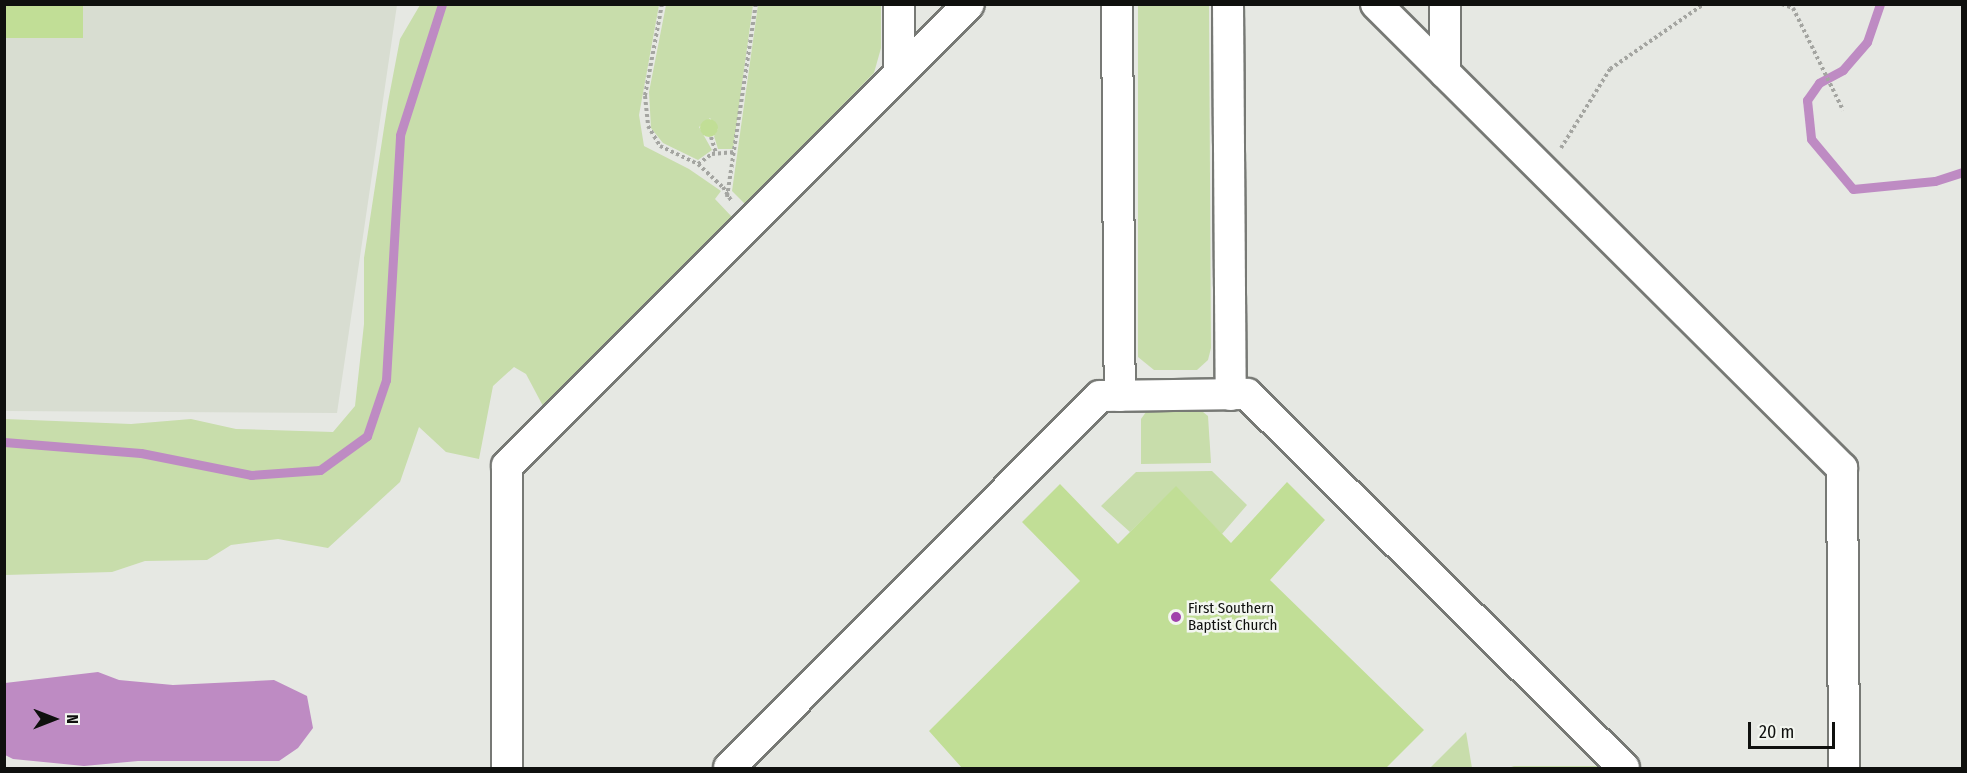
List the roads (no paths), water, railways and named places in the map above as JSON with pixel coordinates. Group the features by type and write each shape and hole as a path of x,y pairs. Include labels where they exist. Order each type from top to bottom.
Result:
{"lane":[{"path":"899,4 899,74"},
{"path":"507,768 507,466 969,4"},
{"path":"1117,4 1120,396"},
{"path":"1228,4 1231,395"},
{"path":"1376,4 1842,468 1844,768"},
{"path":"1444,4 1444,73"},
{"path":"729,768 1100,396 1247,394 1624,768"}],"waterway":[{"path":"4,442 141,453 251,475 320,470 367,436 386,380 400,135 442,4"},
{"path":"1880,4 1867,42 1843,70 1819,83 1807,100 1811,139 1853,189 1935,181 1962,172"}],"place":[{"name":"First Southern Baptist Church","path":"1176,617"}]}
